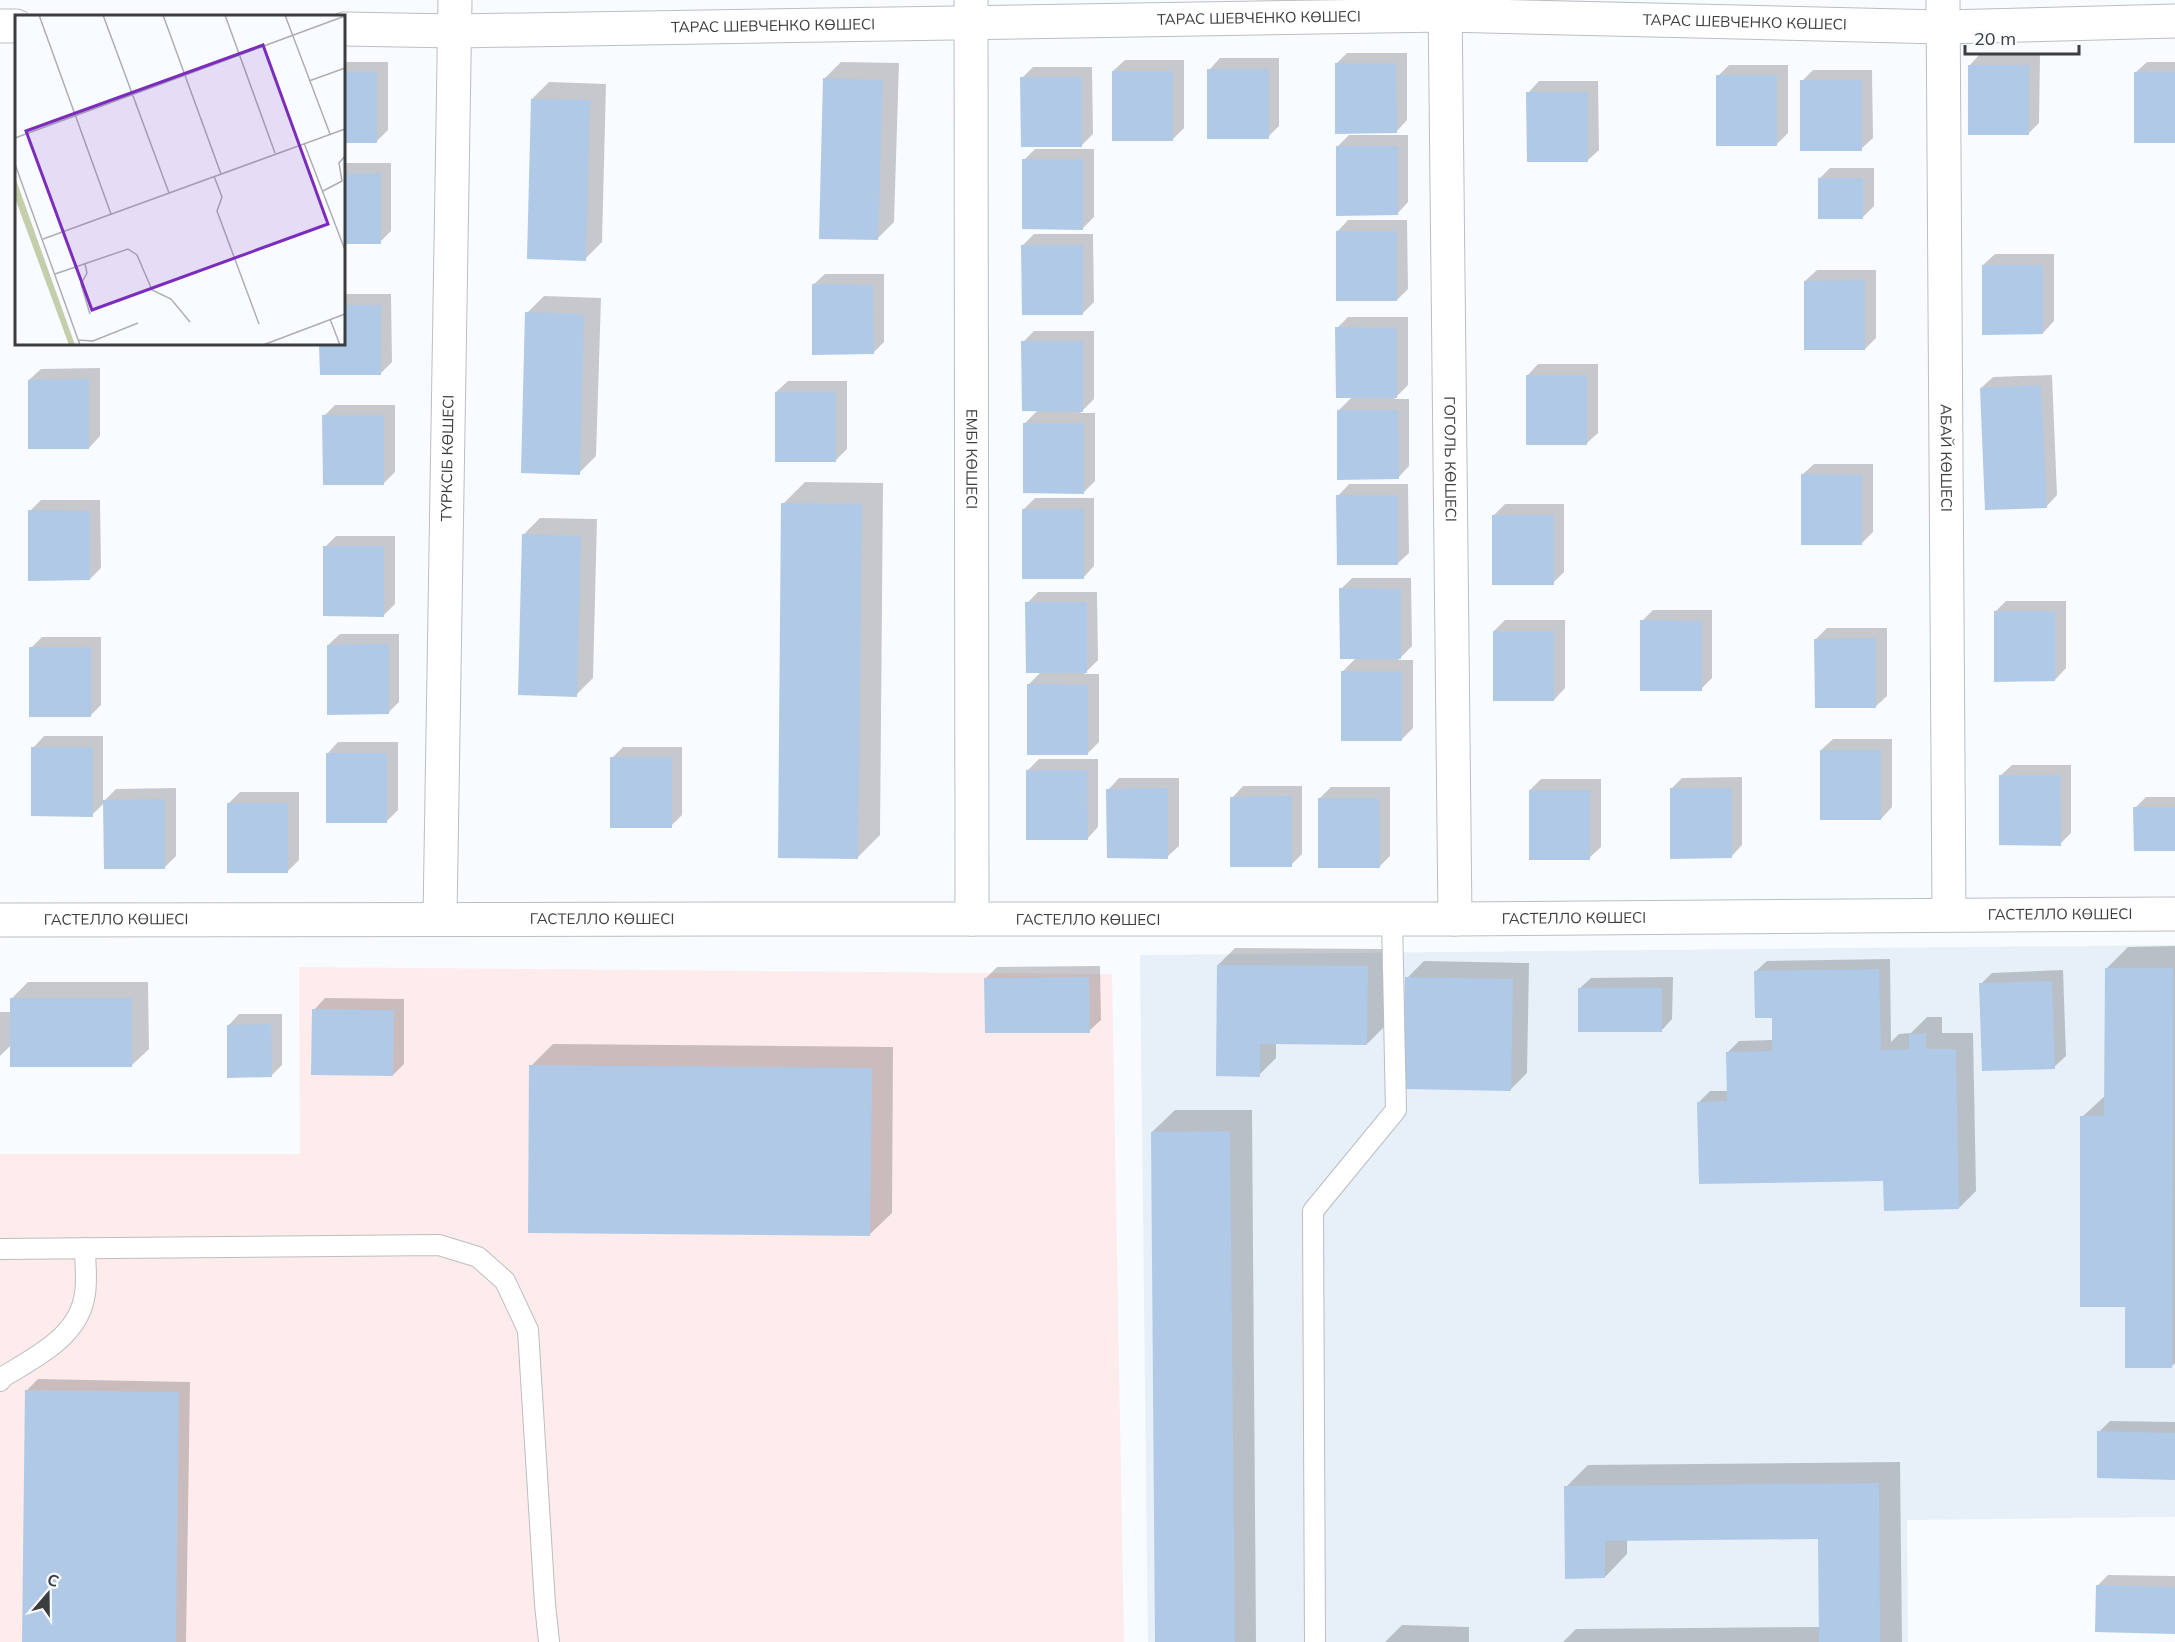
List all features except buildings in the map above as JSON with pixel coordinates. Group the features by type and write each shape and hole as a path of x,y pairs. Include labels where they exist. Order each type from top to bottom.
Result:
{"street":[{"name":"ТАРАС ШЕВЧЕНКО КӨШЕСІ","path":"345,29 455,15 1444,8 1943,14 2175,21"},
{"name":"ГОГОЛЬ КӨШЕСІ","path":"1444,8 1455,919"},
{"name":"ЕМБІ КӨШЕСІ","path":"971,11 972,919"},
{"name":"АБАЙ КӨШЕСІ","path":"1943,14 1949,914"},
{"name":"ТҮРКСІБ КӨШЕСІ","path":"440,918 455,15"},
{"name":"ГАСТЕЛЛО КӨШЕСІ","path":"0,920 1455,919 2175,914"}],"lane":[{"path":"1314,1642 1313,1211 1396,1110 1392,919"},
{"path":"0,1249 439,1245 478,1257 505,1281 528,1330 549,1642"},
{"path":"0,1381 35,1358 73,1327 85,1299 85,1248"}],"shaded area":[{"path":"2175,945 2175,1517 1907,1520 1908,1642 1148,1642 1140,955"},
{"path":"299,967 1112,974 1124,1642 0,1642 0,1154 300,1154"}]}
